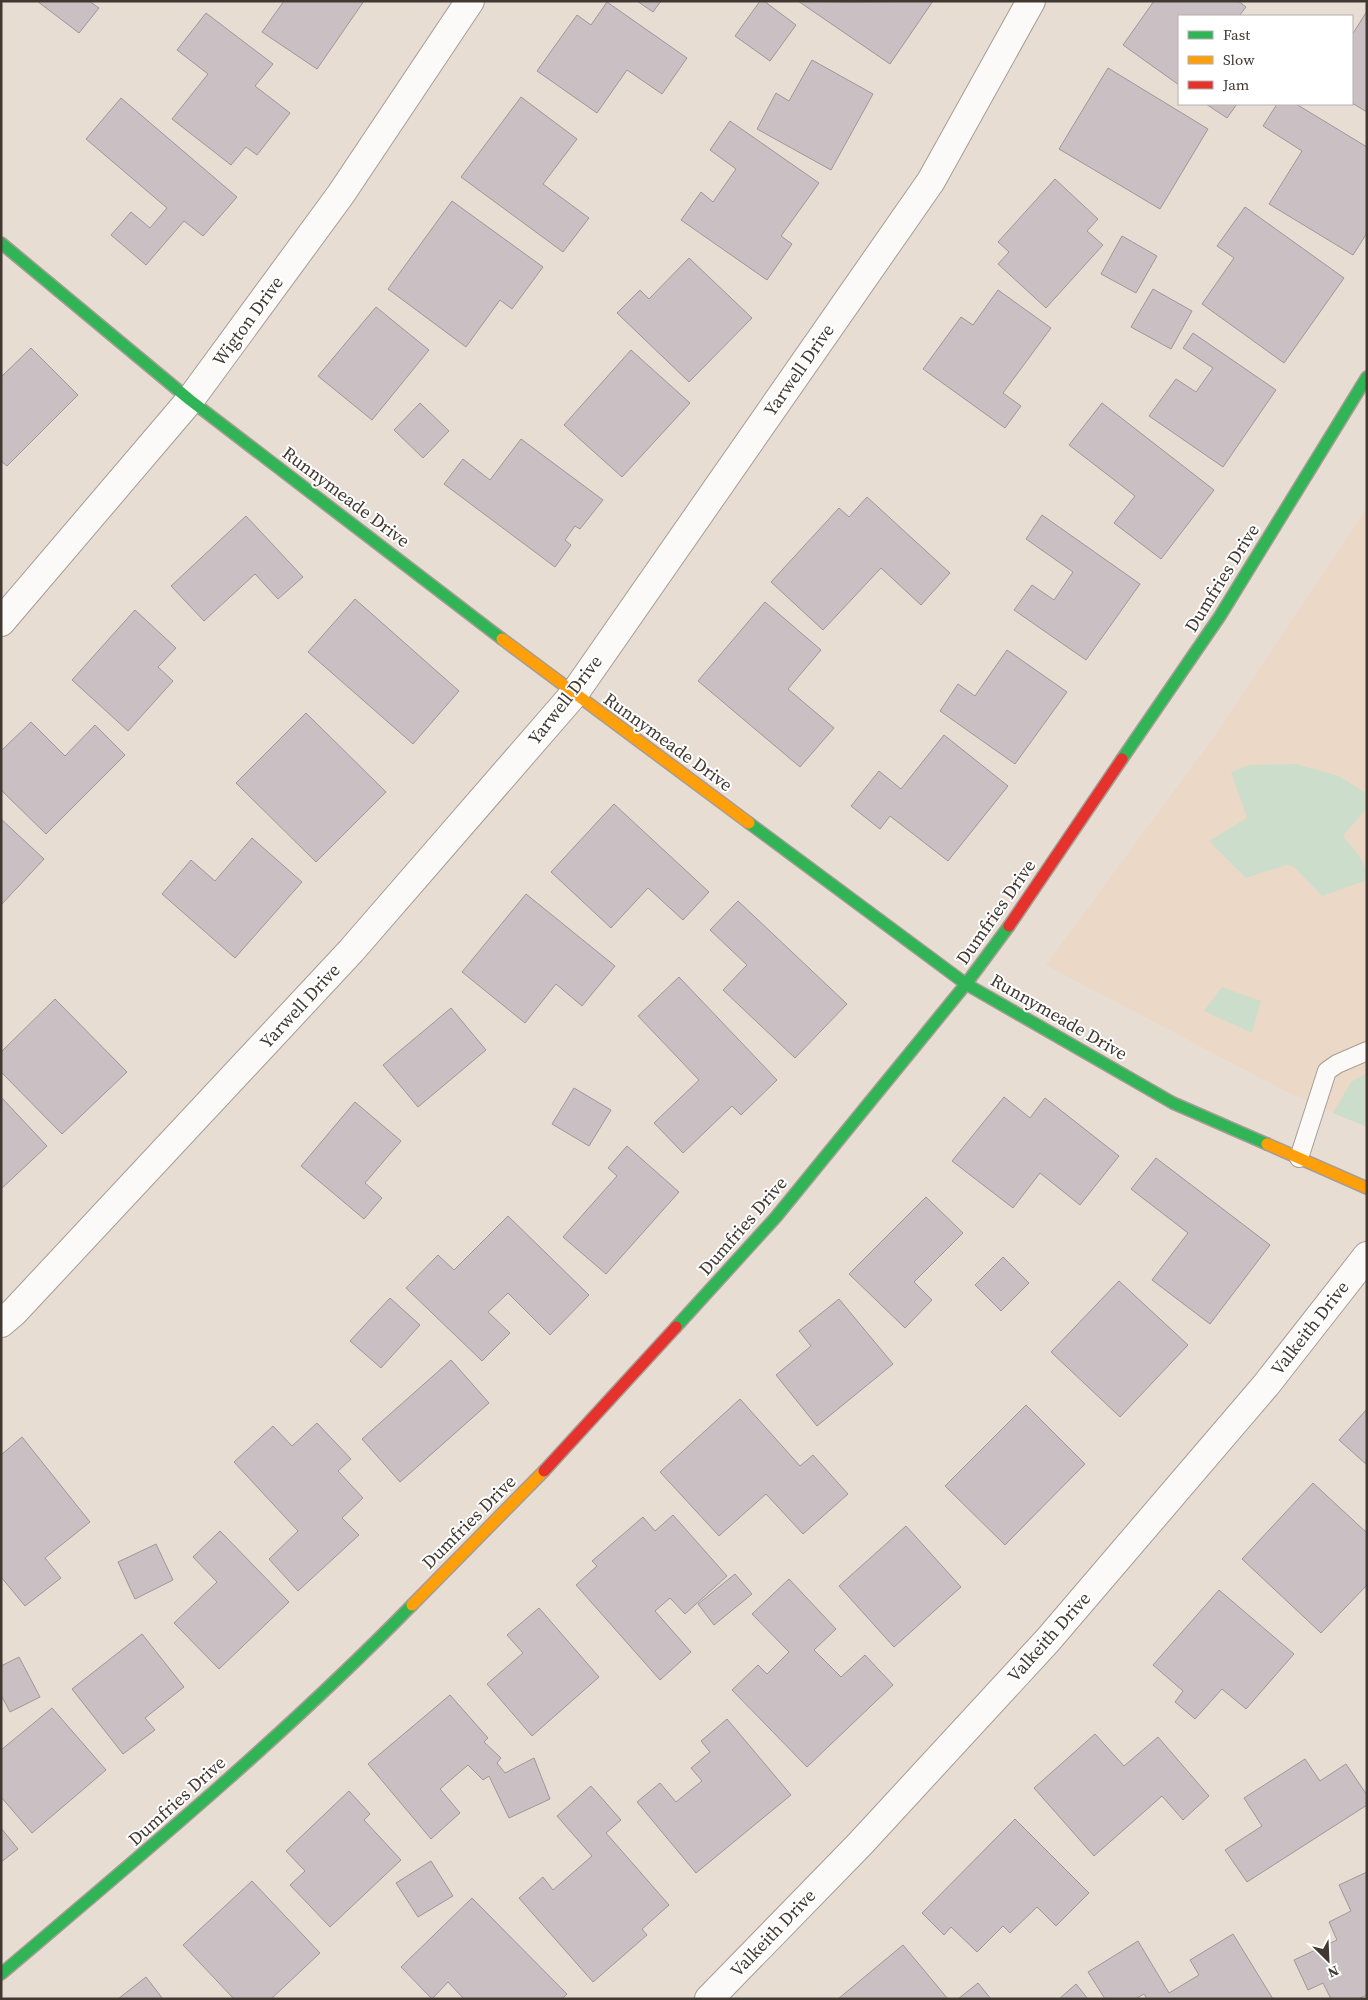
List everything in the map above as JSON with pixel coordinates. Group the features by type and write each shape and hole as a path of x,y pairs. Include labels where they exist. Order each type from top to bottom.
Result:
{"street":[{"name":"Wigton Drive","path":"1,622 190,400 341,194 470,1"},
{"name":"Yarwell Drive","path":"1,1323 14,1312 352,951 574,694 931,181 1031,1"},
{"name":"Runnymeade Drive","path":"1,243 190,400 574,694 966,984 1173,1104 1367,1188"},
{"name":"Dumfries Drive","path":"1,1974 195,1810 376,1640 570,1444 776,1217 996,945 1220,616 1367,377"},
{"name":"Valkeith Drive","path":"709,1999 860,1844 1048,1640 1266,1385 1367,1256"}],"lane":[{"path":"1298,1158 1327,1071 1337,1064 1367,1051"}],"shaded area":[{"path":"1367,508 1367,1127 1289,1093 1046,965 1213,738"}],"green space":[{"path":"1296,764 1339,776 1367,794 1367,808 1343,836 1362,861 1367,880 1322,896 1294,867 1286,865 1246,878 1209,841 1247,818 1231,772 1250,765"},
{"path":"1222,987 1261,1001 1252,1033 1204,1011"},
{"path":"1367,1073 1367,1127 1333,1113 1351,1082"}],"building":[{"path":"37,1 89,1 99,8 79,33"},
{"path":"284,1 364,1 317,69 262,32"},
{"path":"637,1 661,1 653,12"},
{"path":"760,1 764,1 796,25 770,61 735,36"},
{"path":"798,1 851,2 933,1 890,64"},
{"path":"1154,1 1238,1 1246,7 1240,15 1178,15 1178,84 1123,45"},
{"path":"607,2 687,58 662,94 627,70 597,113 537,71 577,15 591,25"},
{"path":"1367,11 1367,112 1353,104 1353,33"},
{"path":"206,13 273,64 255,86 290,113 257,155 246,147 231,165 172,119 208,74 177,50"},
{"path":"812,60 873,94 831,170 757,129 776,93 789,101"},
{"path":"1108,68 1208,129 1160,209 1059,149"},
{"path":"521,97 577,139 543,184 589,218 563,252 461,177"},
{"path":"121,98 237,197 203,236 184,221 146,265 111,235 131,212 150,228 167,208 86,139"},
{"path":"1208,105 1236,105 1227,118"},
{"path":"1276,105 1298,105 1367,147 1367,233 1353,255 1269,204 1302,151 1263,126"},
{"path":"730,121 819,183 781,236 792,244 767,280 681,220 701,192 713,202 736,169 710,150"},
{"path":"1055,179 1098,219 1087,231 1103,245 1046,308 998,264 1009,252 998,242"},
{"path":"452,201 543,267 512,309 500,300 466,347 388,289"},
{"path":"1245,207 1344,278 1284,363 1202,304 1234,258 1217,246"},
{"path":"1122,236 1157,256 1136,293 1101,274"},
{"path":"689,258 752,318 689,382 617,313 640,290 649,299"},
{"path":"1153,289 1192,311 1171,349 1131,327"},
{"path":"998,290 1051,328 1003,393 1021,406 1005,428 923,369 961,317 973,325"},
{"path":"376,307 429,350 372,420 318,376"},
{"path":"1193,333 1276,390 1223,467 1149,416 1176,379 1196,392 1213,368 1183,348"},
{"path":"31,348 78,395 7,466 1,461 1,377"},
{"path":"631,350 690,403 622,477 564,425"},
{"path":"420,403 449,431 423,458 394,430"},
{"path":"1102,403 1214,490 1161,559 1114,523 1135,496 1069,445"},
{"path":"521,439 603,500 580,529 575,526 565,540 571,545 555,567 444,484 463,459 490,480"},
{"path":"867,497 950,573 921,605 881,568 823,630 771,582 839,508 849,517"},
{"path":"1042,515 1140,584 1086,660 1014,610 1032,585 1054,600 1073,572 1026,539"},
{"path":"246,516 303,577 278,599 255,574 204,621 171,586"},
{"path":"355,599 459,691 413,744 308,652"},
{"path":"765,602 821,650 788,689 834,728 800,767 698,681"},
{"path":"135,610 176,648 158,667 173,681 128,731 72,680"},
{"path":"1007,650 1067,692 1015,764 940,711 958,684 975,696"},
{"path":"306,713 386,792 316,862 236,783"},
{"path":"31,722 65,756 95,725 125,755 46,834 1,790 1,751"},
{"path":"944,735 1008,786 948,861 890,816 880,829 851,806 879,771 901,789"},
{"path":"614,804 709,892 683,920 648,888 611,928 551,872"},
{"path":"1,819 44,859 1,905"},
{"path":"252,838 302,882 235,958 162,894 191,860 215,881"},
{"path":"526,894 615,966 582,1006 556,984 525,1023 462,972"},
{"path":"738,901 847,1004 795,1058 723,990 747,965 710,930"},
{"path":"679,977 777,1080 741,1115 732,1106 683,1153 654,1123 699,1080 638,1016"},
{"path":"55,999 127,1072 62,1134 1,1072 1,1052"},
{"path":"451,1008 486,1050 418,1107 383,1065"},
{"path":"574,1088 611,1110 589,1146 552,1124"},
{"path":"1,1097 47,1146 1,1189"},
{"path":"1004,1097 1030,1118 1045,1098 1119,1156 1080,1205 1040,1173 1013,1208 952,1161"},
{"path":"355,1102 401,1141 365,1183 382,1198 364,1219 301,1166"},
{"path":"627,1146 679,1192 606,1274 563,1237 617,1176 608,1168"},
{"path":"1156,1158 1270,1245 1210,1324 1152,1280 1188,1233 1131,1189"},
{"path":"926,1197 963,1233 914,1282 932,1300 905,1328 849,1274"},
{"path":"508,1216 589,1295 550,1335 508,1293 488,1312 510,1333 482,1361 406,1288 438,1255 454,1270"},
{"path":"1003,1257 1029,1283 1001,1311 975,1285"},
{"path":"1119,1281 1188,1345 1120,1417 1051,1352"},
{"path":"390,1298 420,1325 381,1368 350,1341"},
{"path":"839,1299 893,1364 817,1426 776,1375 811,1346 799,1331"},
{"path":"451,1360 489,1403 400,1482 362,1439"},
{"path":"740,1399 800,1466 813,1455 848,1494 803,1534 766,1494 719,1536 660,1472"},
{"path":"1026,1405 1085,1464 1005,1545 945,1486"},
{"path":"1367,1409 1367,1465 1339,1440"},
{"path":"317,1423 351,1459 338,1471 363,1498 342,1518 359,1535 298,1591 269,1559 298,1531 234,1462 273,1426 292,1446"},
{"path":"22,1437 90,1522 45,1558 61,1578 25,1606 1,1577 1,1455"},
{"path":"1313,1483 1367,1533 1367,1585 1321,1633 1242,1559"},
{"path":"673,1515 727,1576 685,1614 670,1598 655,1611 691,1652 660,1680 576,1585 597,1566 592,1561 643,1517 655,1531"},
{"path":"906,1526 961,1587 894,1647 839,1586"},
{"path":"220,1531 289,1602 219,1669 174,1623 217,1582 193,1557"},
{"path":"156,1544 173,1580 135,1599 118,1562"},
{"path":"735,1574 752,1594 714,1625 698,1604"},
{"path":"789,1579 836,1629 814,1650 841,1677 865,1655 893,1685 807,1767 732,1690 758,1665 767,1674 789,1652 752,1614"},
{"path":"1219,1590 1294,1654 1246,1709 1222,1689 1195,1719 1175,1702 1183,1691 1153,1665"},
{"path":"539,1608 599,1677 532,1736 487,1684 523,1653 507,1635"},
{"path":"142,1634 184,1687 145,1718 155,1730 123,1754 72,1689"},
{"path":"19,1657 40,1697 10,1712 1,1695 1,1666"},
{"path":"450,1695 488,1738 484,1742 501,1758 497,1763 505,1773 534,1758 550,1799 509,1818 489,1776 483,1780 468,1765 440,1789 460,1813 431,1839 368,1764"},
{"path":"52,1708 106,1770 32,1833 1,1797 1,1750"},
{"path":"727,1719 791,1795 696,1873 637,1802 660,1783 676,1802 702,1781 691,1768 710,1752 701,1741"},
{"path":"1095,1734 1124,1766 1158,1737 1209,1796 1183,1820 1162,1796 1094,1856 1034,1788"},
{"path":"1305,1759 1320,1781 1346,1764 1367,1795 1367,1805 1247,1882 1225,1850 1262,1826 1244,1798"},
{"path":"591,1786 621,1820 606,1833 669,1905 642,1929 647,1935 593,1982 519,1898 543,1877 553,1890 592,1856 557,1816"},
{"path":"349,1791 370,1814 364,1820 401,1860 330,1927 290,1885 305,1871 286,1851"},
{"path":"1015,1819 1089,1893 1056,1926 1037,1907 1010,1933 1003,1926 977,1952 951,1927 944,1935 922,1913"},
{"path":"1,1828 18,1849 1,1862"},
{"path":"431,1861 453,1896 418,1917 396,1883"},
{"path":"1367,1872 1367,1995 1358,1999 1331,1999 1323,1983 1308,1990 1294,1960 1337,1940 1329,1922 1351,1911 1339,1885"},
{"path":"252,1881 320,1953 271,1999 234,1999 183,1945"},
{"path":"472,1898 567,1994 562,1999 464,1999 448,1982 432,1999 401,1967"},
{"path":"1233,1934 1273,1999 1147,1999 1144,1994 1135,1999 1105,1999 1088,1972 1138,1941 1169,1993 1199,1975 1190,1960"},
{"path":"903,1945 948,1999 838,1999"},
{"path":"146,1977 163,1999 118,1999"},
{"path":"978,1983 991,1999 958,1999"},
{"path":"1076,1984 1088,1999 1059,1999"}],"traffic: fast":[{"path":"1,243 190,400 502,639"},
{"path":"1122,759 1220,616 1367,377"},
{"path":"749,823 966,984 1173,1103 1267,1144"},
{"path":"676,1327 776,1217 966,984 1009,926"},
{"path":"1,1974 211,1794 313,1702 412,1605"}],"traffic: slow":[{"path":"502,639 749,823"},
{"path":"1267,1144 1367,1188"},
{"path":"412,1605 544,1471"}],"traffic: jam":[{"path":"1009,926 1122,759"},
{"path":"544,1471 676,1327"}]}
